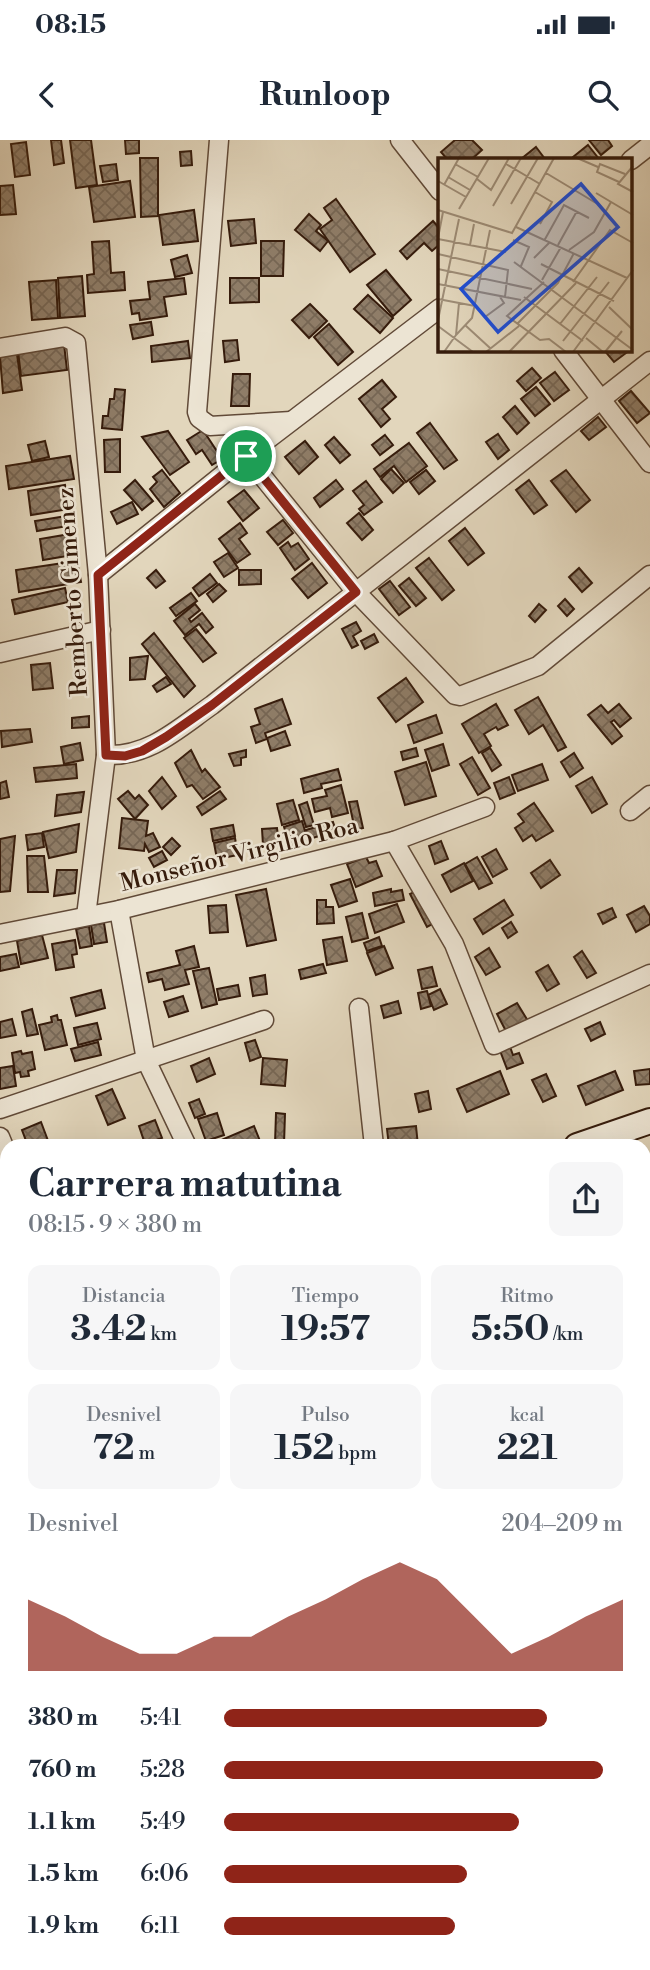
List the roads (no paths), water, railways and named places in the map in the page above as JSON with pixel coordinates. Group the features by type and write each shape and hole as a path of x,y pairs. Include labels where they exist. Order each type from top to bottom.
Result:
{"street":[{"path":"219,140 197,412 199,418 210,426 292,421"},
{"path":"400,140 438,188"},
{"path":"632,159 650,145"},
{"path":"98,575 246,456 438,310"},
{"name":"Remberto Gimenez","path":"0,348 65,337 76,343 102,629 106,755 86,916"},
{"path":"565,352 650,463"},
{"path":"106,755 125,756 142,751 212,705 650,361"},
{"path":"246,456 356,592 452,692 460,696 538,666 650,576"},
{"path":"0,653 102,629"},
{"path":"630,811 650,794"},
{"name":"Monseñor Virgilio Roa","path":"0,934 119,910 394,841 485,807"},
{"path":"394,841 454,944 494,1045 650,974"},
{"path":"119,910 146,1060 184,1139"},
{"path":"359,1008 373,1139"},
{"path":"0,1109 264,1020"},
{"path":"598,1139 650,1122"}]}
